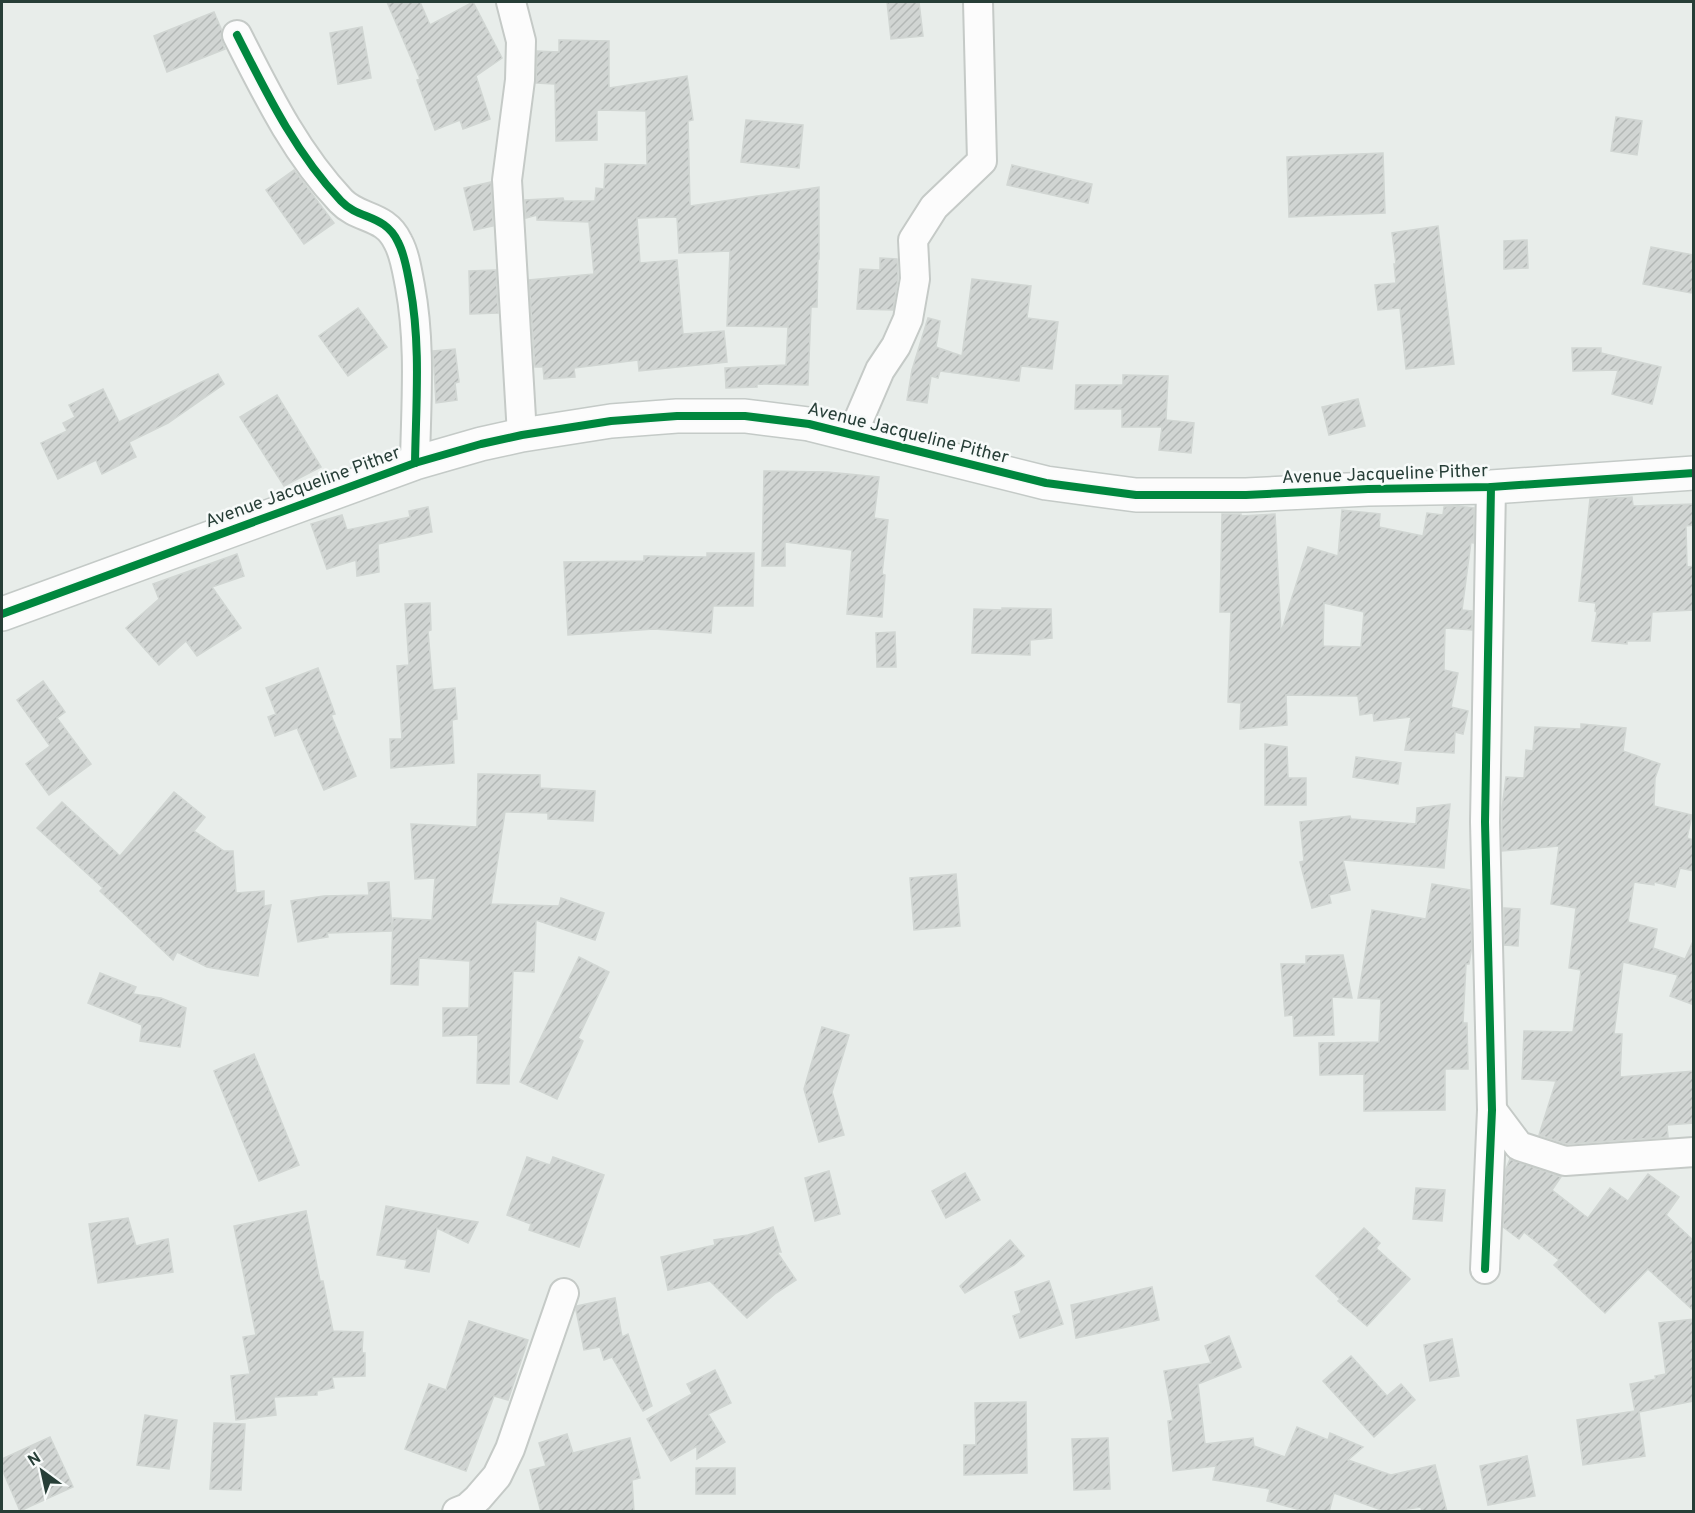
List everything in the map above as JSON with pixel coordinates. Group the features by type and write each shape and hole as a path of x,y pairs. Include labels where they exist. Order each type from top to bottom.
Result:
{"street":[{"path":"511,2 521,41 520,80 507,180 522,435"},
{"path":"852,435 880,370 896,346 908,319 915,279 913,240 934,207 982,161 978,2"},
{"path":"237,35 278,116 301,152 343,204 387,225 399,242 409,282 418,343 415,463"},
{"name":"Avenue Jacqueline Pither","path":"2,614 415,463 522,435 644,418 710,415 776,419 809,424 1046,483 1136,495 1246,495 1368,489 1491,487 1694,473"},
{"path":"1485,1269 1492,1110 1485,822 1491,487"},
{"path":"1492,1110 1519,1146 1565,1161 1694,1152"},
{"path":"457,1512 467,1508 497,1476 510,1449 564,1293"}],"building":[{"path":"387,2 420,2 430,25 473,2 502,58 476,76 490,119 463,129 460,120 435,130 417,80 420,79"},
{"path":"887,2 919,2 923,36 891,39"},
{"path":"214,12 222,31 222,42 225,49 167,72 154,36"},
{"path":"362,27 371,78 338,84 330,33"},
{"path":"559,40 609,41 609,88 687,76 693,120 688,121 690,206 819,187 817,307 811,307 808,385 757,384 757,387 726,388 725,368 786,365 788,327 727,326 730,251 679,253 677,217 637,218 640,263 677,260 683,334 724,331 727,362 639,371 638,360 574,368 575,377 544,379 543,367 535,367 529,280 594,274 589,222 537,220 537,215 526,218 525,200 563,198 564,201 595,201 596,188 604,189 605,164 647,165 646,111 597,110 597,140 556,141 555,84 536,83 537,51 559,52"},
{"path":"1616,117 1642,121 1637,155 1611,151"},
{"path":"746,120 803,125 799,168 741,162"},
{"path":"1383,153 1385,213 1289,217 1287,157"},
{"path":"1012,165 1092,184 1088,203 1007,185"},
{"path":"294,170 334,223 304,244 266,190"},
{"path":"491,182 493,226 474,230 464,188"},
{"path":"1438,226 1454,364 1406,369 1400,308 1378,310 1375,285 1396,283 1392,233"},
{"path":"1527,240 1528,268 1504,269 1504,241"},
{"path":"1651,247 1694,255 1694,282 1691,293 1643,284"},
{"path":"880,258 897,259 898,278 893,310 857,309 860,269 880,270"},
{"path":"496,270 498,313 470,314 469,271"},
{"path":"972,279 1031,286 1027,318 1058,322 1052,369 1021,366 1019,381 940,371 938,378 931,376 927,403 907,400 912,370 928,318 940,321 936,347 962,356"},
{"path":"358,308 387,347 348,376 319,336"},
{"path":"1572,348 1601,348 1601,353 1661,367 1652,404 1612,394 1618,370 1573,371"},
{"path":"455,349 459,382 455,383 457,400 436,403 433,351"},
{"path":"218,374 224,384 168,423 129,442 136,457 102,474 96,460 58,479 41,443 67,431 63,423 75,417 69,405 103,389 119,422"},
{"path":"1123,375 1168,376 1166,420 1194,423 1191,453 1159,450 1162,427 1122,427 1122,409 1075,409 1076,385 1123,385"},
{"path":"277,395 321,467 284,486 240,417"},
{"path":"1358,399 1365,426 1329,435 1322,407"},
{"path":"764,471 827,472 879,477 874,518 888,520 882,574 885,575 882,617 847,614 852,550 785,542 785,566 762,566"},
{"path":"1632,497 1633,506 1694,504 1694,525 1686,526 1687,567 1694,566 1694,610 1652,612 1650,641 1627,641 1627,644 1592,641 1597,612 1595,611 1596,603 1579,601 1590,499"},
{"path":"428,507 432,532 378,544 379,572 357,576 356,560 327,569 311,524 342,515 347,530 410,517 409,511"},
{"path":"1444,507 1474,508 1474,539 1473,543 1471,542 1462,610 1472,611 1472,630 1445,628 1444,670 1458,673 1451,707 1468,711 1463,734 1455,732 1454,753 1405,750 1411,717 1374,721 1373,713 1360,715 1358,696 1286,695 1287,725 1240,729 1241,703 1228,702 1231,612 1220,612 1222,514 1241,514 1241,516 1275,514 1281,632 1308,547 1338,556 1342,510 1380,514 1379,527 1423,536 1427,513 1443,515","holes":["1324,603 1364,612 1361,647 1323,646"]},
{"path":"707,553 754,553 753,606 713,606 711,633 654,629 568,635 564,562 644,561 644,556 707,557"},
{"path":"237,554 244,576 212,587 241,628 197,656 186,641 159,665 126,628 159,599 153,584"},
{"path":"430,603 431,630 428,631 433,690 455,688 457,719 452,720 454,763 391,768 390,739 402,739 397,666 409,665 405,604"},
{"path":"1002,608 1051,609 1052,638 1030,640 1030,655 972,653 974,609 1002,610"},
{"path":"895,632 896,667 877,667 876,633"},
{"path":"318,668 335,714 331,715 356,776 324,790 297,728 275,736 268,717 276,714 266,688"},
{"path":"43,681 65,712 57,718 91,764 49,795 26,764 50,746 17,700"},
{"path":"1581,724 1626,728 1623,751 1660,764 1655,778 1654,806 1692,815 1687,838 1694,840 1694,871 1680,868 1675,887 1654,882 1654,885 1634,882 1628,922 1657,929 1653,948 1685,959 1694,939 1694,1005 1670,996 1678,975 1623,962 1614,1034 1622,1034 1620,1077 1694,1071 1694,1123 1667,1125 1668,1137 1567,1144 1539,1135 1556,1081 1522,1079 1524,1031 1573,1032 1581,970 1569,968 1576,908 1551,904 1559,846 1502,851 1502,808 1506,777 1524,778 1526,750 1533,751 1535,727 1581,729"},
{"path":"1265,744 1287,747 1288,778 1306,778 1306,805 1265,805"},
{"path":"1356,757 1401,763 1398,784 1353,777"},
{"path":"478,774 540,775 540,788 595,791 593,821 548,819 548,813 505,812 491,904 559,906 561,898 604,913 595,940 536,920 534,972 513,971 509,1084 477,1083 478,1035 443,1036 443,1008 469,1008 470,961 419,958 418,985 391,984 393,918 432,920 435,878 415,879 411,824 477,827"},
{"path":"174,792 205,817 194,831 224,851 233,851 236,893 264,891 264,906 271,905 258,976 207,967 177,952 173,960 100,891 103,888 37,828 62,802 120,856"},
{"path":"1450,804 1444,868 1343,860 1350,890 1329,895 1331,903 1312,908 1300,862 1304,861 1300,822 1350,816 1351,819 1416,824 1417,808"},
{"path":"956,874 960,926 914,930 910,878"},
{"path":"389,882 392,931 327,933 328,937 298,942 291,901 324,896 369,895 368,883"},
{"path":"1432,884 1470,890 1472,946 1469,964 1466,964 1463,1023 1467,1023 1468,1069 1445,1069 1445,1110 1364,1111 1364,1074 1320,1075 1319,1043 1379,1042 1381,999 1358,998 1372,910 1426,919"},
{"path":"1504,908 1520,909 1518,946 1504,945"},
{"path":"1343,955 1352,998 1332,997 1334,1035 1294,1036 1293,1015 1285,1016 1281,964 1306,964 1306,956"},
{"path":"579,957 609,972 578,1038 583,1041 557,1099 520,1082"},
{"path":"100,973 136,987 133,994 161,998 186,1008 180,1047 140,1041 142,1025 88,1003"},
{"path":"822,1027 849,1035 832,1092 844,1135 819,1142 804,1089"},
{"path":"254,1054 299,1165 259,1181 214,1071"},
{"path":"527,1157 550,1165 553,1157 604,1175 579,1247 529,1230 531,1224 507,1215"},
{"path":"1510,1159 1561,1177 1552,1190 1588,1218 1610,1188 1628,1201 1648,1174 1679,1197 1666,1215 1694,1241 1694,1311 1648,1269 1605,1313 1554,1265 1559,1260 1524,1232 1519,1239 1503,1227 1506,1169"},
{"path":"829,1171 840,1214 815,1221 805,1178"},
{"path":"965,1173 980,1200 946,1218 932,1191"},
{"path":"1416,1188 1445,1190 1442,1221 1413,1219"},
{"path":"386,1206 478,1222 468,1243 437,1228 429,1272 405,1268 407,1260 377,1255"},
{"path":"306,1211 333,1331 363,1332 362,1353 365,1353 365,1376 332,1377 334,1388 317,1391 317,1395 274,1397 276,1415 236,1420 231,1376 250,1374 243,1337 256,1335 234,1226"},
{"path":"128,1218 136,1246 168,1239 173,1272 98,1283 89,1224"},
{"path":"773,1227 781,1252 777,1252 796,1280 776,1293 747,1318 710,1281 668,1290 661,1257 715,1245 714,1240 748,1235"},
{"path":"1364,1228 1380,1243 1376,1248 1410,1279 1367,1326 1338,1301 1340,1299 1316,1276"},
{"path":"1010,1240 1024,1256 1014,1265 965,1293 960,1286"},
{"path":"1049,1281 1063,1324 1020,1338 1013,1316 1021,1313 1015,1292"},
{"path":"1152,1287 1159,1320 1076,1338 1071,1305"},
{"path":"615,1298 622,1337 628,1334 652,1406 643,1411 612,1357 604,1360 600,1347 584,1350 577,1306"},
{"path":"1694,1319 1694,1401 1639,1412 1645,1456 1583,1465 1577,1420 1635,1411 1630,1384 1656,1379 1655,1376 1666,1374 1659,1323"},
{"path":"469,1321 528,1340 508,1400 494,1396 466,1471 405,1449 429,1384 446,1390"},
{"path":"1229,1336 1241,1367 1198,1384 1205,1444 1253,1438 1254,1446 1285,1457 1297,1427 1328,1440 1330,1433 1363,1447 1348,1460 1391,1475 1435,1465 1447,1512 1422,1512 1421,1507 1387,1512 1334,1493 1329,1512 1308,1512 1267,1501 1270,1489 1213,1480 1216,1466 1173,1471 1168,1421 1173,1420 1164,1371 1211,1363 1205,1346"},
{"path":"1452,1339 1459,1376 1430,1381 1424,1345"},
{"path":"1351,1356 1387,1396 1401,1384 1415,1400 1374,1437 1323,1381"},
{"path":"715,1370 731,1403 708,1414 725,1442 697,1459 697,1446 671,1461 647,1419 692,1394 687,1384"},
{"path":"1026,1402 1027,1473 964,1475 964,1445 976,1445 975,1403"},
{"path":"145,1415 177,1420 169,1469 137,1465"},
{"path":"214,1423 245,1424 241,1490 210,1489"},
{"path":"567,1434 573,1453 630,1438 640,1478 632,1480 634,1512 541,1512 530,1470 546,1466 539,1443"},
{"path":"50,1437 73,1487 20,1511 2,1469 2,1459"},
{"path":"1108,1438 1110,1489 1074,1490 1072,1439"},
{"path":"1527,1456 1535,1496 1488,1505 1480,1466"},
{"path":"696,1468 735,1468 735,1494 696,1494"}],"cycle path":[{"path":"237,35 283,122 310,163 341,201 348,207 386,226 393,233 400,247 406,263 416,330 415,463"},
{"path":"2,614 415,463 522,435 611,421 677,416 745,416 809,424 1046,483 1136,495 1246,495 1368,489 1491,487 1694,473"},
{"path":"1485,1269 1492,1110 1485,822 1491,487"}]}
